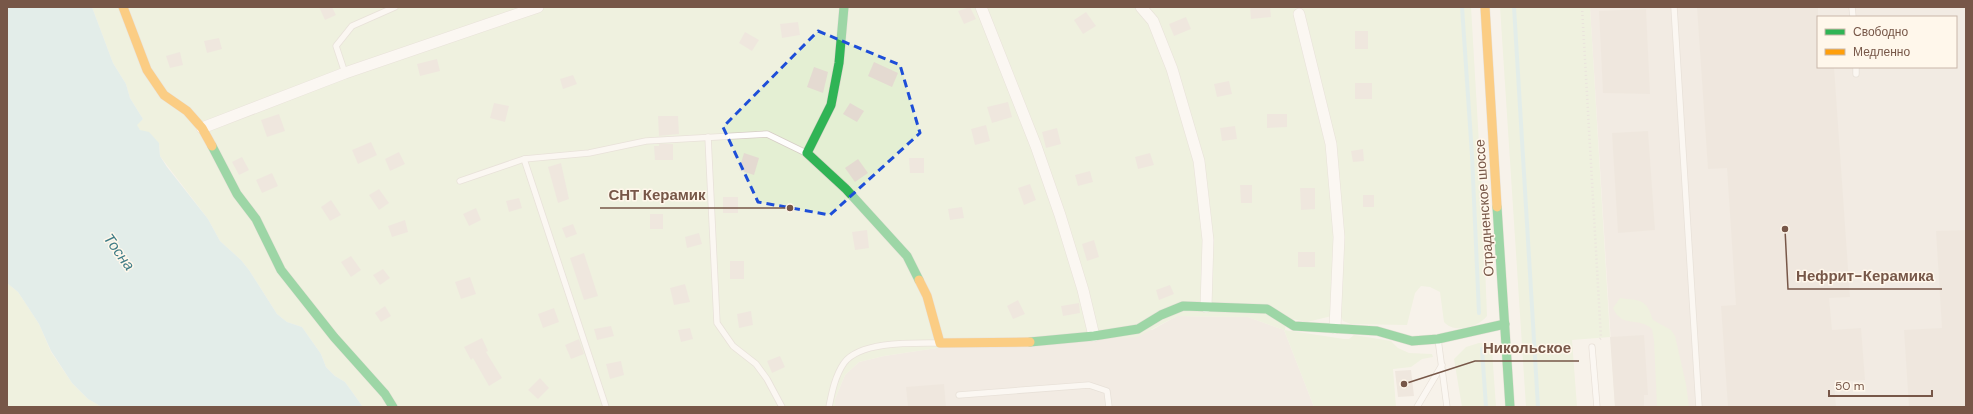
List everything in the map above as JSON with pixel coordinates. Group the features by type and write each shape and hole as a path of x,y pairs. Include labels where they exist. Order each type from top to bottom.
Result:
{"street":[{"path":"123,7 147,70 164,95 187,111 202,128 237,194 256,219 281,270 334,337 385,394 393,407"},
{"path":"202,128 345,73 538,7"},
{"path":"844,7 839,63 831,105 807,153 846,189 907,256 927,296 940,343 1027,342 1094,336 1138,329 1161,315 1183,306 1267,309 1294,326 1377,331 1412,341 1438,339 1505,324"},
{"path":"981,7 1039,153 1065,230 1094,336"},
{"path":"1141,7 1153,22 1172,69 1199,161 1208,240 1206,307"},
{"name":"Отрадненское шоссе","path":"1485,7 1510,407"},
{"path":"1299,14 1331,144 1339,237 1335,328"}],"lane":[{"path":"345,73 336,46 352,26 395,7"},
{"path":"1674,7 1699,407"},
{"path":"1856,68 1856,74"},
{"path":"460,180 524,159 589,153 646,141 708,136 767,134 807,153"},
{"path":"708,136 717,323 733,346 756,364 767,378 782,407"},
{"path":"524,159 606,407"},
{"path":"1438,339 1447,407"},
{"path":"829,407 836,379 850,356 859,352 893,344 940,343"},
{"path":"1592,347 1597,407"},
{"path":"1417,407 1442,365"},
{"path":"959,396 1089,385 1107,391 1109,407"}],"path":[{"path":"1582,7 1601,338 1592,347"}],"highlighted area":[{"path":"818,31 900,65 920,133 830,215 758,202 723,127"}],"shaded area":[{"path":"1590,7 1966,7 1966,407 1615,407"},
{"path":"1177,316 1248,317 1284,330 1314,407 835,407 835,399 845,375 859,362 884,356 937,348 1152,330"}],"green space":[{"path":"92,7 1471,7 1483,212 1487,316 1473,326 1466,328 1454,328 1448,326 1444,322 1440,292 1430,287 1421,286 1415,293 1407,325 1351,324 1343,321 1340,314 1307,322 1287,318 1285,330 1344,339 1349,339 1354,335 1391,341 1398,348 1409,353 1432,354 1433,357 1422,359 1411,367 1393,369 1396,407 1314,407 1284,330 1248,317 1177,316 1137,337 937,348 884,356 859,362 845,375 835,399 835,407 363,407 345,382 335,376 326,367 321,354 302,327 287,322 277,314 249,270 241,260 220,241 208,219 160,156 159,143 140,130 136,125 143,119 130,98 126,84 113,63"},
{"path":"1500,7 1590,7 1610,337 1572,340 1577,407 1526,407"},
{"path":"7,283 18,292 39,324 51,352 72,383 88,399 102,407 7,407"},
{"path":"1620,298 1638,300 1645,304 1653,320 1671,330 1675,336 1686,384 1689,407 1657,407 1654,340 1652,329 1647,325 1621,318 1613,308"},
{"path":"1479,343 1488,343 1492,350 1496,407 1462,407 1454,359 1466,347"}],"water":[{"name":"Тосна","path":"7,7 92,7 113,63 126,84 130,98 143,119 137,125 140,130 149,132 159,143 160,156 167,167 208,219 220,241 241,260 249,270 277,314 287,322 302,327 321,354 326,367 335,376 345,382 363,407 102,407 88,399 72,383 51,351 39,324 18,292 7,283"}],"building":[{"path":"319,7 332,7 336,15 325,20"},
{"path":"970,7 976,19 964,24 958,11"},
{"path":"1250,7 1270,7 1271,17 1251,19"},
{"path":"1697,7 1818,7 1817,68 1834,68 1850,297 1829,298 1832,330 1861,328 1865,380 1834,382 1836,407 1728,407 1721,306 1736,305 1727,168 1708,169"},
{"path":"1646,9 1650,94 1603,93 1599,11"},
{"path":"1086,12 1096,26 1083,34 1074,20"},
{"path":"1186,17 1191,29 1174,36 1169,24"},
{"path":"798,22 800,35 782,38 780,24"},
{"path":"1355,31 1368,31 1368,49 1355,49"},
{"path":"745,32 759,40 752,51 739,43"},
{"path":"219,38 222,49 207,53 204,41"},
{"path":"180,52 183,65 170,68 166,56"},
{"path":"437,59 440,71 420,76 417,64"},
{"path":"874,62 898,73 892,87 868,76"},
{"path":"814,67 828,72 823,93 807,87"},
{"path":"573,75 577,84 563,89 560,79"},
{"path":"1229,81 1232,94 1217,97 1214,84"},
{"path":"1355,83 1372,83 1372,99 1355,99"},
{"path":"1008,102 1012,117 992,123 987,107"},
{"path":"494,103 509,106 505,122 490,118"},
{"path":"850,103 864,111 857,122 843,114"},
{"path":"279,114 285,131 267,137 261,120"},
{"path":"1267,114 1287,114 1287,127 1267,128"},
{"path":"658,116 678,116 679,134 659,136"},
{"path":"986,125 990,141 975,145 971,129"},
{"path":"1235,126 1237,139 1222,141 1220,128"},
{"path":"1057,128 1061,144 1046,148 1042,132"},
{"path":"1648,131 1655,230 1618,233 1612,133"},
{"path":"371,142 377,155 358,164 352,150"},
{"path":"659,144 673,144 673,160 655,160 654,146 659,146"},
{"path":"1363,149 1364,161 1353,162 1351,151"},
{"path":"399,152 405,164 390,171 385,159"},
{"path":"744,153 759,158 754,175 739,170"},
{"path":"1150,153 1154,165 1138,169 1135,157"},
{"path":"242,157 249,170 239,175 232,162"},
{"path":"909,158 924,158 924,173 910,173"},
{"path":"858,159 868,173 855,182 845,168"},
{"path":"561,163 569,199 558,203 548,167"},
{"path":"1090,171 1093,182 1078,186 1075,175"},
{"path":"272,173 278,186 262,193 256,180"},
{"path":"1030,184 1036,200 1024,205 1018,188"},
{"path":"1240,185 1252,185 1252,203 1241,203"},
{"path":"1300,188 1315,188 1315,209 1301,210"},
{"path":"379,189 389,203 379,210 369,195"},
{"path":"1363,195 1374,195 1374,207 1363,207"},
{"path":"723,197 738,197 738,213 723,213"},
{"path":"519,198 522,208 509,212 506,201"},
{"path":"331,200 341,215 330,221 321,207"},
{"path":"962,207 964,218 950,220 948,209"},
{"path":"476,208 481,220 469,226 463,214"},
{"path":"650,214 663,214 663,229 650,229"},
{"path":"405,220 408,232 392,237 388,226"},
{"path":"573,224 577,234 566,238 562,228"},
{"path":"867,230 869,248 855,250 852,232"},
{"path":"1966,230 1966,407 1909,407 1904,330 1942,328 1936,231"},
{"path":"699,233 702,244 687,248 685,237"},
{"path":"1094,240 1099,257 1087,261 1082,244"},
{"path":"1298,252 1315,252 1315,267 1298,267"},
{"path":"584,253 598,296 584,300 570,258"},
{"path":"351,256 361,270 351,277 341,262"},
{"path":"730,261 744,261 744,279 730,279"},
{"path":"383,269 390,278 380,285 373,275"},
{"path":"470,277 476,294 461,299 455,282"},
{"path":"685,284 690,302 674,305 670,288"},
{"path":"1170,285 1174,294 1159,300 1156,290"},
{"path":"1018,300 1025,314 1013,319 1007,306"},
{"path":"1079,303 1080,313 1063,316 1061,306"},
{"path":"385,306 391,316 381,322 375,313"},
{"path":"554,308 559,322 543,328 538,314"},
{"path":"751,311 753,325 739,328 737,314"},
{"path":"611,326 614,336 597,340 594,329"},
{"path":"690,328 693,339 681,342 678,330"},
{"path":"1644,335 1648,395 1644,395 1644,407 1615,407 1610,337"},
{"path":"482,338 488,351 486,352 502,378 489,386 473,358 471,360 464,347"},
{"path":"579,339 584,354 571,359 565,345"},
{"path":"780,356 785,367 772,373 767,361"},
{"path":"621,361 624,375 610,379 606,364"},
{"path":"1411,370 1414,396 1398,397 1395,371"},
{"path":"540,378 549,388 538,399 528,390"},
{"path":"944,384 946,407 908,407 906,387"}],"waterway":[{"path":"1462,7 1472,155 1479,313"},
{"path":"1514,7 1538,407"},
{"path":"1482,349 1486,407"}],"traffic: fast":[{"path":"844,7 839,63 831,105 807,153 846,189 907,256 919,280"},
{"path":"212,146 237,194 256,219 281,270 334,337 385,394 393,407"},
{"path":"1497,207 1510,407"},
{"path":"1030,342 1094,336 1138,329 1161,315 1183,306 1267,309 1294,326 1377,331 1412,341 1438,339 1505,324"}],"traffic: slow":[{"path":"123,7 147,70 164,95 187,111 202,128 212,146"},
{"path":"1485,7 1497,207"},
{"path":"919,280 927,296 940,343 1030,342"}],"place":[{"name":"СНТ Керамик","path":"790,208"},
{"name":"Нефрит-Керамика","path":"1785,229"},
{"name":"Никольское","path":"1404,384"}]}
